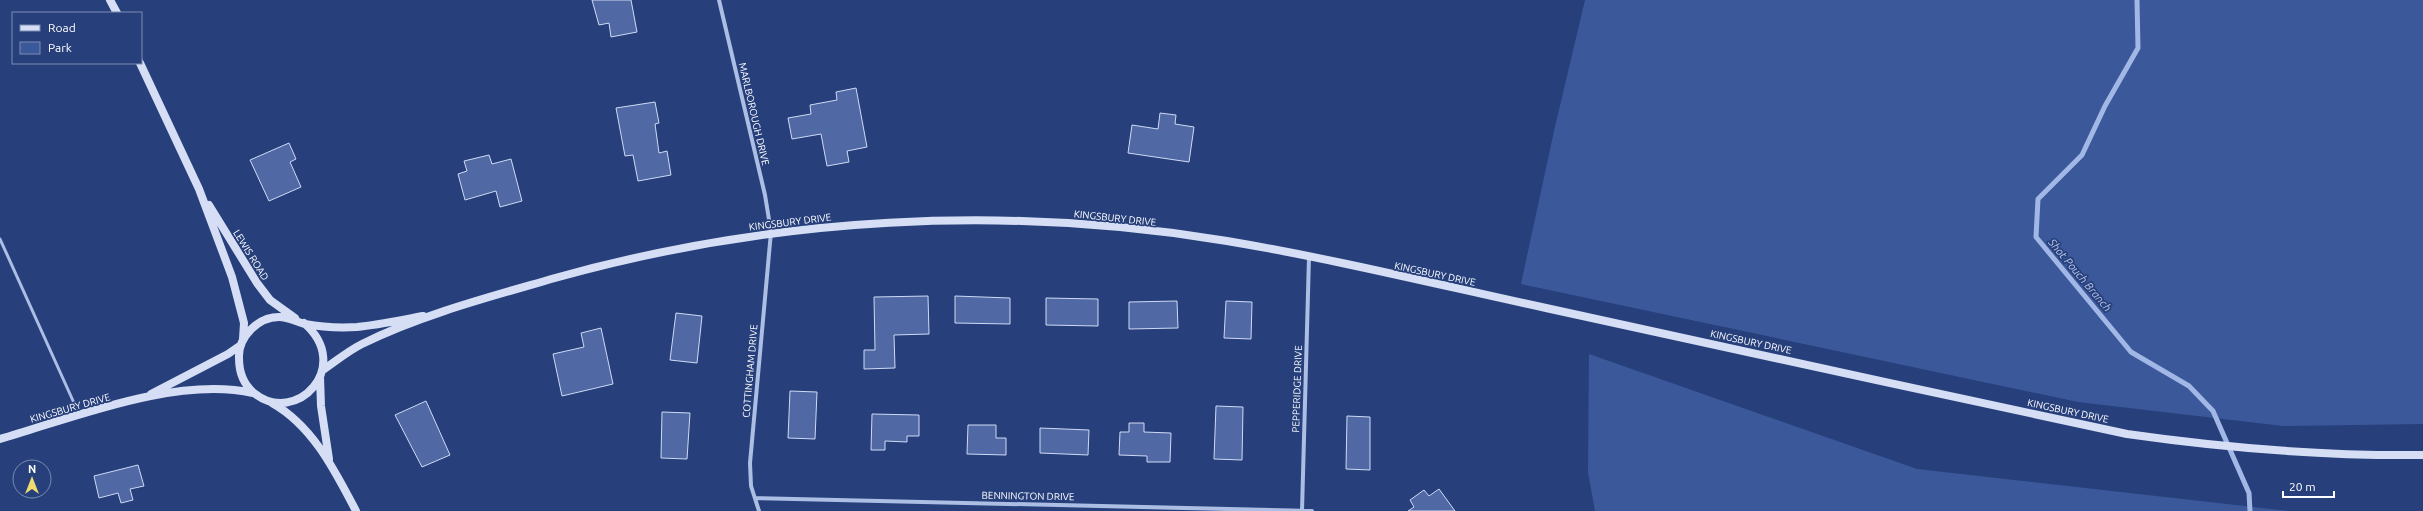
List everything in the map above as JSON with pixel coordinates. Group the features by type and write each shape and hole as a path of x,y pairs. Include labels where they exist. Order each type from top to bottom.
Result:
{"street":[{"path":"110,0 116,12"},
{"name":"MARLBOROUGH DRIVE","path":"719,0 765,195 771,232"},
{"name":"LEWIS ROAD","path":"140,64 199,188 241,306 245,332 242,342"},
{"name":"LEWIS ROAD","path":"199,188 257,283 270,300 301,322"},
{"name":"KINGSBURY DRIVE","path":"0,438 145,397 194,390 231,388 253,393 266,400 280,402 295,400 308,393 322,373 359,345 441,313 514,290 634,258 771,232 951,219 1037,220 1226,241 2127,434 2184,442 2280,451 2374,455 2423,455"},
{"name":"COTTINGHAM DRIVE","path":"759,511 751,486 750,463 771,232"},
{"name":"PEPPERIDGE DRIVE","path":"1302,511 1309,258"},
{"name":"KINGSBURY DRIVE","path":"145,397 228,354 242,342 252,328 265,320 278,317 301,322 356,327 441,313"},
{"path":"301,322 314,332 321,343 324,356 321,406 329,460"},
{"name":"KINGSBURY DRIVE","path":"242,342 238,353 239,368 244,381 253,393"},
{"path":"266,400 283,410 299,424 329,460 356,511"},
{"name":"BENNINGTON DRIVE","path":"754,498 1302,511"},
{"path":"1302,511 1312,511"}],"lane":[{"path":"0,239 80,416"},
{"path":"0,252 4,247"}],"green space":[{"path":"1585,0 2423,0 2423,424 2283,426 2078,402 1521,284 1554,131"},
{"path":"1589,354 1917,469 2289,511 1595,511 1588,472"}],"building":[{"path":"592,0 631,0 637,32 611,37 609,23 599,25"},
{"path":"856,88 867,147 847,151 849,162 827,166 821,134 792,139 788,118 811,114 810,105 837,100 836,92"},
{"path":"655,102 659,123 655,124 659,153 667,151 671,175 638,181 633,155 625,156 616,108"},
{"path":"1160,113 1176,115 1175,124 1194,127 1189,162 1128,153 1132,125 1158,129"},
{"path":"289,143 296,159 290,162 301,187 269,201 250,160"},
{"path":"489,155 492,164 511,159 522,201 500,207 496,191 465,200 458,174 467,171 464,161"},
{"path":"928,296 929,334 894,335 895,368 864,369 864,350 875,350 874,297"},
{"path":"955,296 1010,298 1010,324 955,323"},
{"path":"1046,298 1098,299 1098,326 1046,325"},
{"path":"1177,301 1178,328 1129,329 1129,302"},
{"path":"1226,301 1252,302 1251,339 1224,338"},
{"path":"676,313 702,316 697,363 670,360"},
{"path":"601,328 613,384 562,396 553,354 584,347 581,333"},
{"path":"790,391 817,392 815,439 788,438"},
{"path":"426,401 450,455 422,467 395,415"},
{"path":"1216,406 1243,407 1242,460 1214,459"},
{"path":"662,412 690,413 687,459 661,458"},
{"path":"872,414 919,415 919,436 907,436 907,442 885,441 885,450 871,450"},
{"path":"1347,416 1370,417 1370,470 1346,469"},
{"path":"1129,423 1144,423 1144,432 1171,433 1170,462 1147,462 1147,456 1119,455 1120,432 1129,432"},
{"path":"968,425 996,425 996,438 1006,438 1006,455 967,454"},
{"path":"1040,428 1089,430 1088,455 1040,453"},
{"path":"138,465 144,486 130,489 133,500 121,503 118,493 99,498 94,476"},
{"path":"1439,489 1455,511 1408,511 1414,507 1410,500 1424,490 1429,496"}],"waterway":[{"name":"Shot Pouch Branch","path":"2137,0 2138,48 2105,106 2082,155 2038,199 2036,237 2131,352 2189,386 2213,411 2249,493 2250,511"}]}
